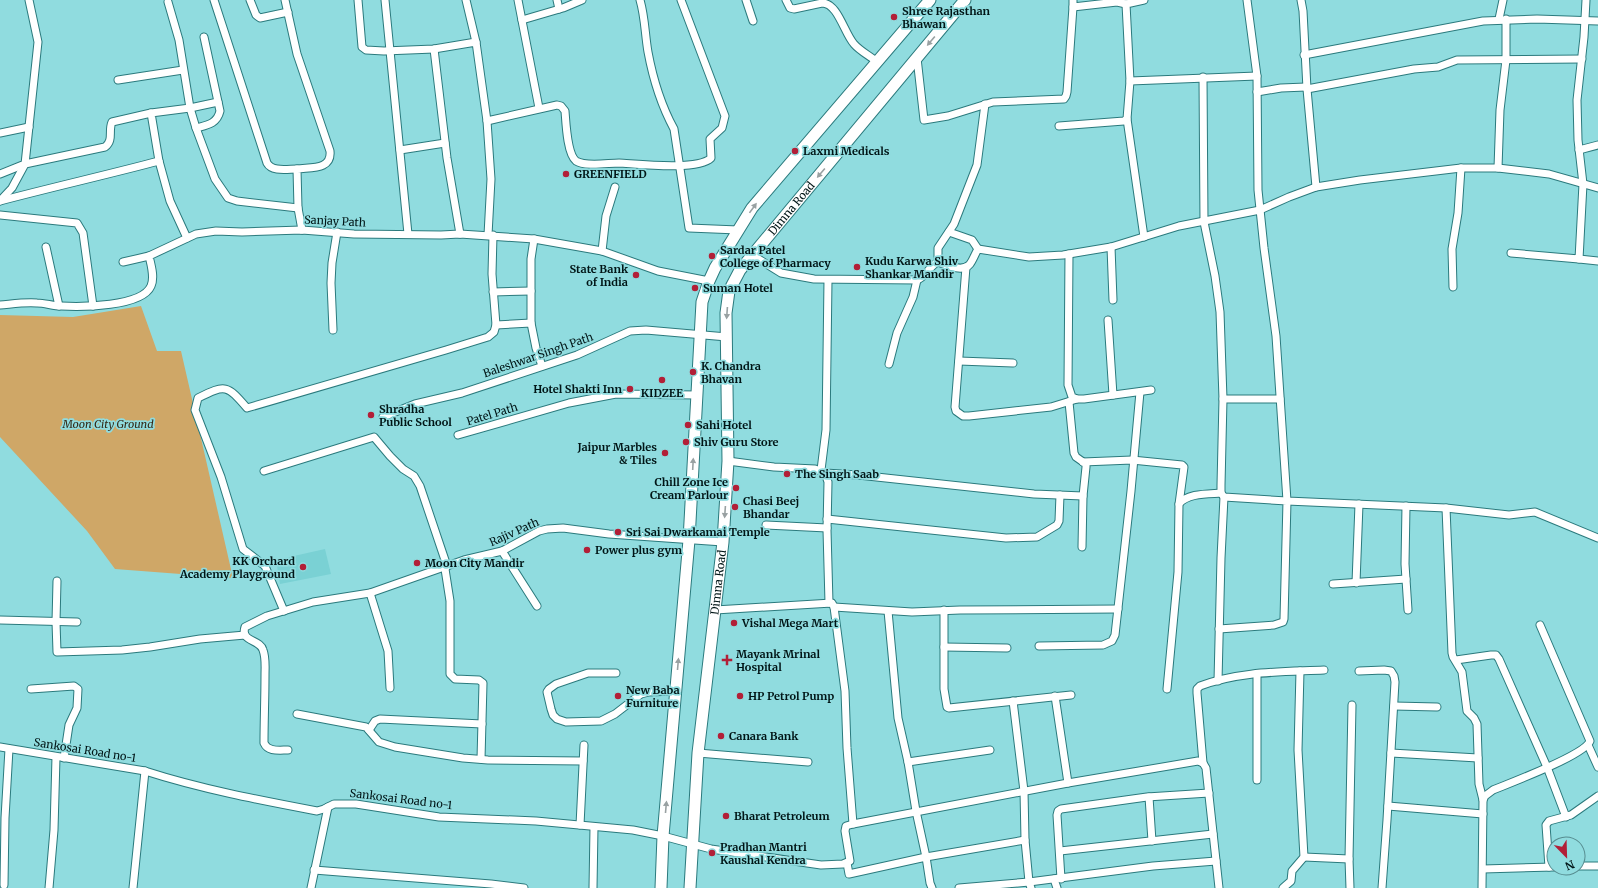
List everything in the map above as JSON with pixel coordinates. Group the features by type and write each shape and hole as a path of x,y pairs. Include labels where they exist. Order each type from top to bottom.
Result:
{"street":[{"path":"0,201 12,188 26,164 38,42 29,0"},
{"path":"214,0 266,163 269,167 274,169 297,169 322,166 328,163 331,158 330,152 299,60 285,0"},
{"path":"250,0 256,15 260,18 288,12"},
{"path":"358,0 362,47 366,50 391,51 434,49 476,42"},
{"path":"385,0 408,234"},
{"path":"284,611 264,566 243,550 220,477 195,410 195,404 198,398 216,389 225,388 233,392 247,408 446,350 488,337 494,332 496,325 492,274 491,179 487,121 476,42 466,0"},
{"path":"518,0 539,108"},
{"path":"557,0 559,9"},
{"path":"522,20 559,9 582,0"},
{"path":"640,0 651,66 658,95 667,118 674,129 689,228 738,230"},
{"path":"487,121 557,104 565,111 570,149 573,157 577,161 585,164 618,163 672,167 706,162 711,158 710,139 722,128 725,116 681,0"},
{"path":"746,0 753,21"},
{"path":"786,0 790,8 794,9 822,3 827,3 830,5 834,9 847,34 855,45 877,62"},
{"path":"661,888 663,836 689,540 702,302 715,268 752,208 930,0"},
{"name":"Dimna Road","path":"690,888 698,753 723,542 728,461 726,313 729,291 740,270 965,0"},
{"path":"917,58 924,120 948,116 993,102 1058,100 1065,98 1067,92 1073,4 1117,2 1126,4 1144,0"},
{"path":"1219,629 1280,624 1283,622 1284,618 1287,501 1276,336 1260,210 1258,180 1257,92 1247,0"},
{"path":"1301,0 1303,12 1304,55 1316,187"},
{"path":"1498,168 1500,110 1506,60 1503,0"},
{"path":"1579,259 1583,184 1579,150 1577,100 1582,59 1586,0"},
{"path":"168,2 179,40 190,108 215,179 228,198 237,201 298,208"},
{"path":"1126,4 1130,81 1127,119 1144,237"},
{"path":"1304,55 1412,33 1483,21 1503,19 1598,21"},
{"path":"196,128 212,123 219,118 220,111 204,36"},
{"path":"434,49 445,143 460,234"},
{"path":"1257,92 1281,88 1307,88 1414,69 1438,67 1457,60 1582,59"},
{"path":"118,80 184,70"},
{"path":"1130,81 1256,76"},
{"path":"1203,77 1204,222 1215,276 1220,312 1223,399 1223,495 1218,681"},
{"path":"0,174 26,164 105,147 110,143 110,126 112,122 218,102"},
{"path":"938,262 938,248 954,224 977,166 985,104"},
{"path":"151,114 159,161 170,201 187,238"},
{"path":"1059,126 1124,121 1127,119"},
{"path":"0,133 29,127"},
{"path":"400,150 445,143"},
{"path":"1579,150 1598,145"},
{"path":"0,201 58,185 97,177 159,161"},
{"path":"949,232 972,240 978,249 1029,256 1069,254 1111,247 1180,226 1260,210 1288,197 1316,187 1360,180 1461,168 1498,168 1550,174 1598,188"},
{"path":"1453,288 1452,249 1458,213 1461,168"},
{"path":"297,169 298,208 302,230"},
{"path":"602,251 606,216 615,187"},
{"path":"0,215 77,223 83,233 93,306"},
{"name":"Sanjay Path","path":"123,262 149,256 196,234 216,230 242,232 302,230 491,235 534,239 602,251 658,270 709,281"},
{"path":"333,330 331,283 332,263 337,232"},
{"path":"534,239 531,258 531,323 536,348 542,366"},
{"path":"46,247 59,306"},
{"path":"1111,247 1113,300"},
{"path":"978,249 966,267 956,411 963,416 1051,407 1077,399 1151,390"},
{"path":"1069,254 1068,385 1072,397 1077,399"},
{"path":"1511,254 1598,261"},
{"path":"0,305 38,302 59,306 93,306 129,301 145,293 151,288 153,279 149,256"},
{"path":"752,256 775,270 789,275 828,280 917,280 921,279 930,267 938,262 961,268 966,267"},
{"path":"828,280 826,430 823,471 828,482 827,528 831,604 845,691 846,748 853,824"},
{"path":"889,364 897,333 913,297 917,280"},
{"path":"493,292 531,291"},
{"path":"1108,320 1113,395"},
{"path":"496,325 531,323"},
{"name":"Baleshwar Singh Path","path":"383,417 415,404 462,393 594,348 630,331 646,330 726,337"},
{"path":"959,361 1013,362"},
{"path":"1039,646 1103,645 1112,641 1115,635 1140,392"},
{"name":"Patel Path","path":"458,435 569,403 609,395 697,395"},
{"path":"1223,399 1280,399"},
{"path":"1069,402 1074,453 1076,457 1084,462 1134,460 1182,465 1184,467 1179,504 1178,572 1166,689"},
{"path":"264,471 374,437 403,469 414,476 420,486 446,570 450,617 450,674 454,679 482,681 484,687 481,760"},
{"path":"728,461 1034,494 1083,496"},
{"path":"1082,547 1083,496 1086,467 1084,462"},
{"path":"827,519 1006,538 1037,537 1057,525 1059,521 1060,495"},
{"path":"1179,504 1187,497 1223,495 1287,501 1446,508 1508,515 1535,512 1598,538"},
{"path":"1356,583 1359,504"},
{"path":"1406,506 1404,538 1408,610"},
{"path":"1446,508 1452,653 1462,672 1467,711 1474,718 1477,724 1479,784 1483,800 1482,888"},
{"path":"766,525 827,528"},
{"name":"Rajiv Path","path":"245,635 245,627 252,622 267,616 313,602 371,594 502,551 539,531 563,528 609,534 723,542"},
{"path":"502,551 537,606"},
{"path":"1333,584 1406,579"},
{"path":"57,581 57,652 122,650 200,639 245,635 249,640 259,644 264,651 264,743 266,747 270,749 288,750"},
{"path":"371,594 388,651 390,688"},
{"path":"715,610 831,604 888,611 924,612 944,610 1118,609"},
{"path":"944,610 944,689 947,707 1071,695"},
{"path":"888,611 898,718 908,762 931,888"},
{"path":"0,620 77,622"},
{"path":"1540,625 1588,736 1590,742 1588,745 1598,767"},
{"path":"944,647 1007,648"},
{"path":"1456,660 1491,655 1496,655 1499,659 1547,767 1566,817"},
{"path":"1218,888 1206,768 1203,763 1197,689 1200,686 1218,681 1257,674 1324,670"},
{"path":"1283,888 1291,881 1292,871 1304,857 1298,750 1300,671"},
{"path":"1359,671 1391,671 1395,682 1382,888"},
{"path":"616,672 588,673 552,686 547,692 550,709 553,715 557,719 566,722 601,721 615,714 640,694 649,692 675,691"},
{"path":"1257,674 1257,780"},
{"path":"31,689 74,686 78,689 77,708 60,758 49,888"},
{"path":"1055,696 1068,783"},
{"path":"1013,701 1024,791 1024,840 1030,885"},
{"path":"1350,888 1348,859 1352,705"},
{"path":"1394,706 1438,707"},
{"path":"297,714 366,727 379,742 395,747 481,760 583,761"},
{"path":"370,730 375,721 380,719 482,724"},
{"path":"580,825 584,745"},
{"path":"1483,800 1488,792 1556,764 1588,745"},
{"name":"Sankosai Road no-1","path":"0,747 145,771 262,800 317,811 334,804 356,804 439,817 536,821 633,830 663,836 711,849 821,865 847,863"},
{"path":"4,885 3,795 9,749"},
{"path":"908,762 990,750"},
{"path":"698,753 808,762"},
{"path":"1391,753 1478,758"},
{"path":"1024,840 926,856 849,874 847,863 850,861 850,857 845,828 853,824 916,811 1068,783 1198,761 1203,763"},
{"path":"133,888 145,771"},
{"path":"1057,888 1060,851 1057,815 1061,808 1149,797 1209,793"},
{"path":"1547,836 1546,825 1549,821 1566,817 1598,796"},
{"path":"1149,797 1152,841"},
{"path":"1388,806 1483,814"},
{"path":"311,888 328,807"},
{"path":"593,888 594,827"},
{"path":"1060,851 1213,834"},
{"path":"1304,857 1348,859"},
{"path":"959,888 1030,885 1057,879 1153,866 1216,861"},
{"path":"1586,866 1598,866"},
{"path":"1483,869 1546,867"},
{"path":"314,870 524,888"}],"shaded area":[{"name":"KK Orchard Academy Playground","path":"325,549 331,574 280,584 276,560"}],"green space":[{"name":"Moon City Ground","path":"141,306 157,351 181,351 233,578 115,569 87,531 0,437 0,315 73,317"}],"place":[{"name":"Shree Rajasthan Bhawan","path":"894,17"},
{"name":"Laxmi Medicals","path":"795,151"},
{"name":"GREENFIELD","path":"566,174"},
{"name":"Sardar Patel College of Pharmacy","path":"712,256"},
{"name":"Kudu Karwa Shiv Shankar Mandir","path":"857,267"},
{"name":"State Bank of India","path":"636,275"},
{"name":"Suman Hotel","path":"695,288"},
{"name":"K. Chandra Bhavan","path":"693,372"},
{"name":"KIDZEE","path":"662,380"},
{"name":"Hotel Shakti Inn","path":"630,389"},
{"name":"Shradha Public School","path":"371,415"},
{"name":"Sahi Hotel","path":"688,425"},
{"name":"Shiv Guru Store","path":"686,442"},
{"name":"Jaipur Marbles & Tiles","path":"665,453"},
{"name":"The Singh Saab","path":"787,474"},
{"name":"Chill Zone Ice Cream Parlour","path":"736,488"},
{"name":"Chasi Beej Bhandar","path":"735,507"},
{"name":"Sri Sai Dwarkamai Temple","path":"618,532"},
{"name":"Power plus gym","path":"587,550"},
{"name":"Moon City Mandir","path":"417,563"},
{"name":"KK Orchard Academy Playground","path":"303,567"},
{"name":"Vishal Mega Mart","path":"734,623"},
{"name":"Mayank Mrinal Hospital","path":"727,660"},
{"name":"New Baba Furniture","path":"618,696"},
{"name":"HP Petrol Pump","path":"740,696"},
{"name":"Canara Bank","path":"721,736"},
{"name":"Bharat Petroleum","path":"726,816"},
{"name":"Pradhan Mantri Kaushal Kendra","path":"712,853"}]}
